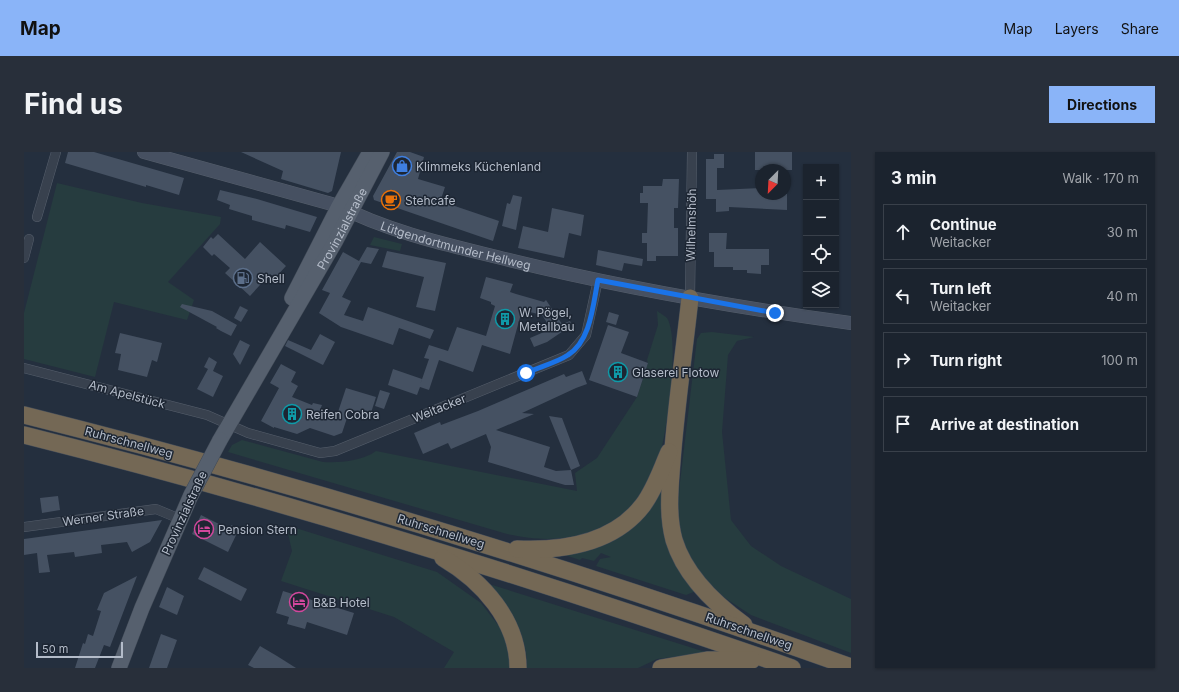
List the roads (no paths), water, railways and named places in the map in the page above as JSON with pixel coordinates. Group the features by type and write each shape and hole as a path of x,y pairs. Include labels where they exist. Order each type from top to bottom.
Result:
{"highway":[{"path":"690,298 674,441 670,516 674,540 686,566 703,589 722,608 750,629 775,640"},
{"name":"Ruhrschnellweg","path":"24,415 261,477 480,543 775,640 851,667"},
{"name":"Ruhrschnellweg","path":"24,435 199,481 407,542 570,592 792,668"},
{"path":"480,543 498,547 533,550 577,544 597,539 612,532 625,524 643,505 651,493 674,441"},
{"path":"407,542 423,548 446,560 461,570 491,598 507,621 513,634 517,647 518,668"},
{"path":"661,668 684,663 728,658 763,661 792,668"}],"main road":[{"name":"Lütgendortmunder Hellweg","path":"144,152 344,209 369,220 453,246 598,280 690,298 775,313 851,323"},
{"name":"Provinzialstraße","path":"119,668 191,495 262,365 335,242 344,209 370,152"},
{"name":"Provinzialstraße","path":"344,209 382,152"}],"street":[{"path":"37,217 56,152"},
{"name":"Wilhelmshöh","path":"690,298 692,152"},
{"path":"24,258 29,239"},
{"name":"Weitacker","path":"228,425 248,434 320,453 335,451 569,355 586,335 598,280"},
{"name":"Am Apelstück","path":"24,368 207,415 228,425"},
{"name":"Werner Straße","path":"24,527 156,509 180,519"}],"place":[{"name":"Klimmeks Küchenland","path":"402,166"},
{"name":"Stehcafe","path":"391,200"},
{"name":"Shell","path":"243,278"},
{"name":"W. Pögel, Metallbau","path":"505,319"},
{"name":"Glaserei Flotow","path":"618,372"},
{"name":"Reifen Cobra","path":"292,414"},
{"name":"Pension Stern","path":"204,529"},
{"name":"B&B Hotel","path":"299,602"}]}
